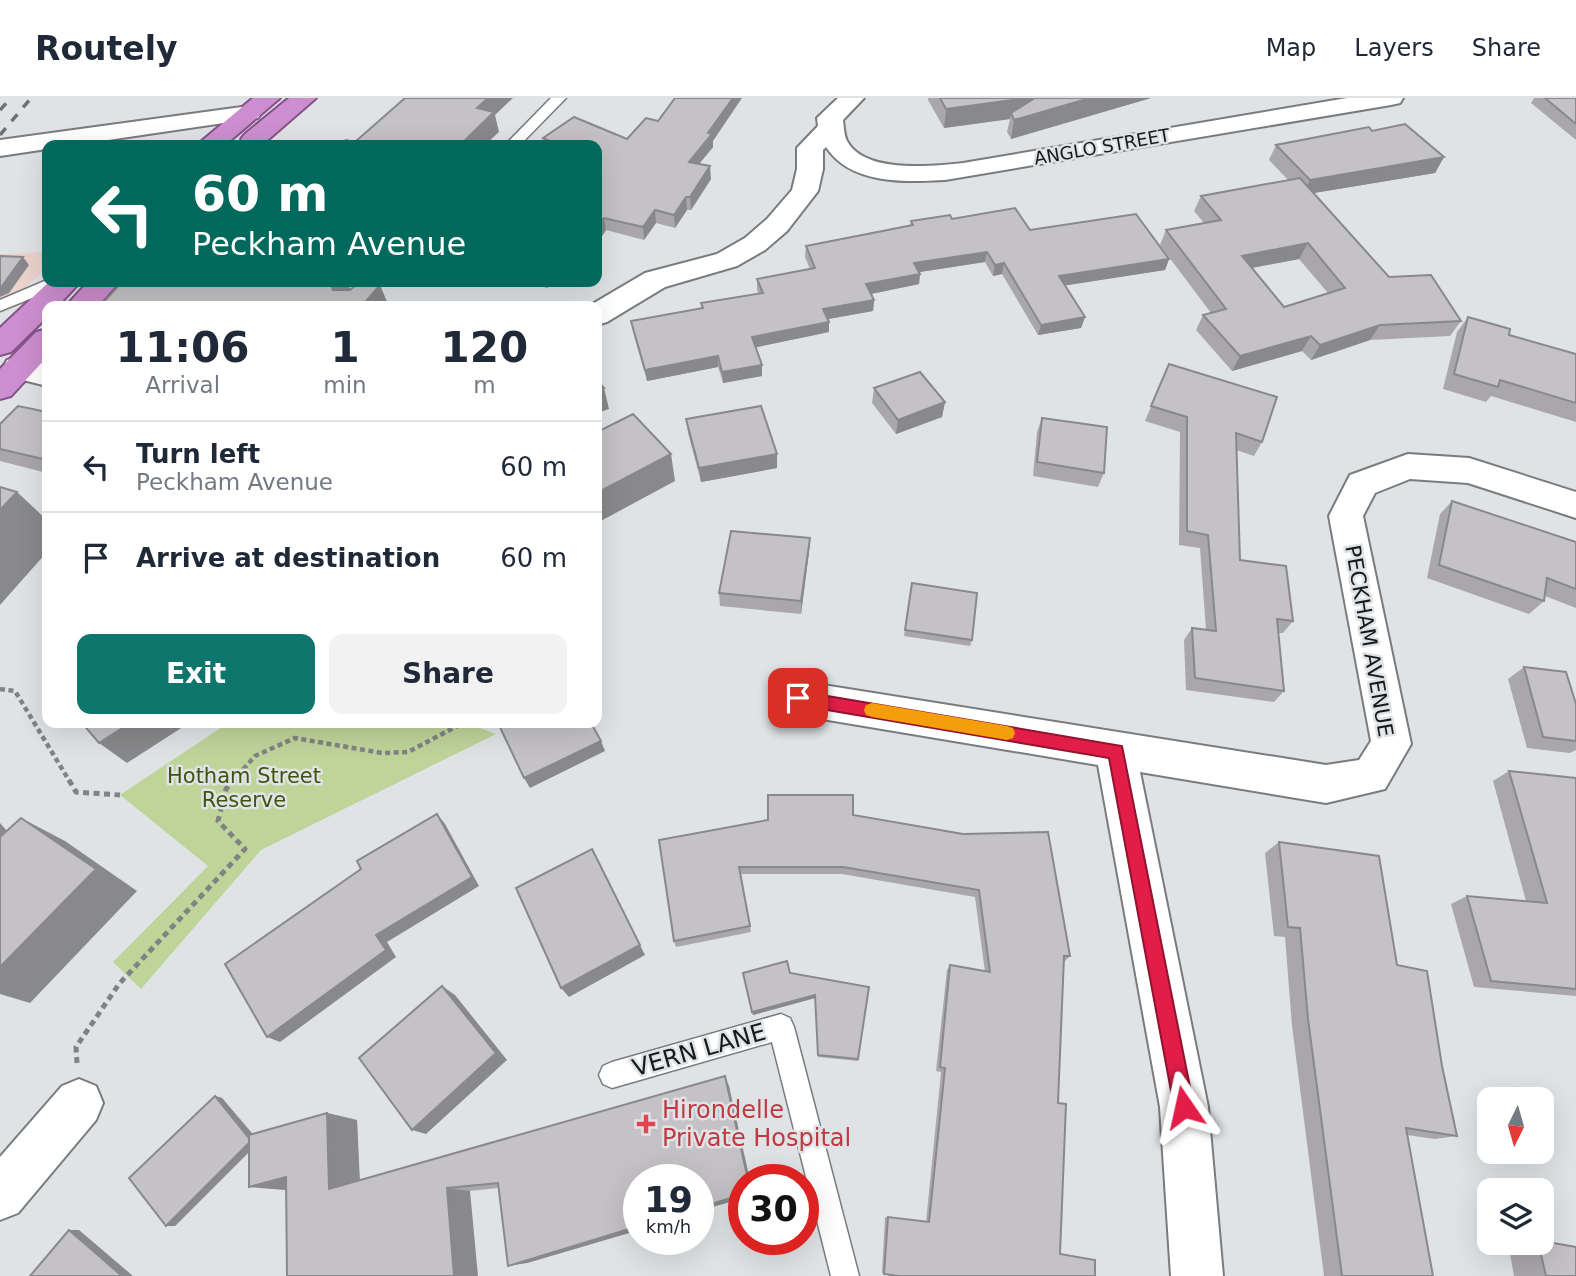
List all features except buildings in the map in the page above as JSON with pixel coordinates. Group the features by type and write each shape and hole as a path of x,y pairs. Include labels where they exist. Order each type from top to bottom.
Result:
{"highway":[{"path":"253,140 304,98"},
{"path":"216,140 259,106"},
{"path":"86,301 100,287"},
{"path":"16,369 42,324"},
{"path":"16,369 42,344"}],"street":[{"path":"602,312 655,280 727,260 755,244 805,191 810,169 810,148 829,131 830,118 852,98"},
{"name":"ANGLO STREET","path":"829,131 843,154 861,166 894,173 927,174 963,171 1391,98"},
{"path":"57,140 259,106"},
{"path":"0,148 42,142"},
{"name":"PECKHAM AVENUE","path":"798,698 1326,785 1371,776 1391,744 1346,516 1362,484 1408,466 1469,471 1576,505"},
{"path":"1116,751 1184,1107 1197,1276"},
{"path":"0,1195 79,1102"}],"lane":[{"path":"517,140 559,98"},
{"path":"0,306 44,287"},
{"name":"VERN LANE","path":"612,1074 781,1027 845,1276"}],"path":[{"path":"0,689 15,691 76,792 120,795"},
{"path":"79,1102 76,1047 119,984 245,849 218,821 226,789 255,756 295,737 382,752 408,752 454,728"}],"shaded area":[{"path":"42,252 42,272 0,312 0,254"}],"green space":[{"name":"Hotham Street Reserve","path":"220,728 480,728 496,734 261,850 141,989 113,962 208,866 120,795"}],"railway":[{"path":"0,110 11,98"},
{"path":"0,135 31,98"}],"slow traffic":[{"path":"872,710 1007,733"}],"place":[{"name":"Hirondelle Private Hospital","path":"646,1124"}],"route":[{"path":"798,698 1116,751 1184,1107"}]}
